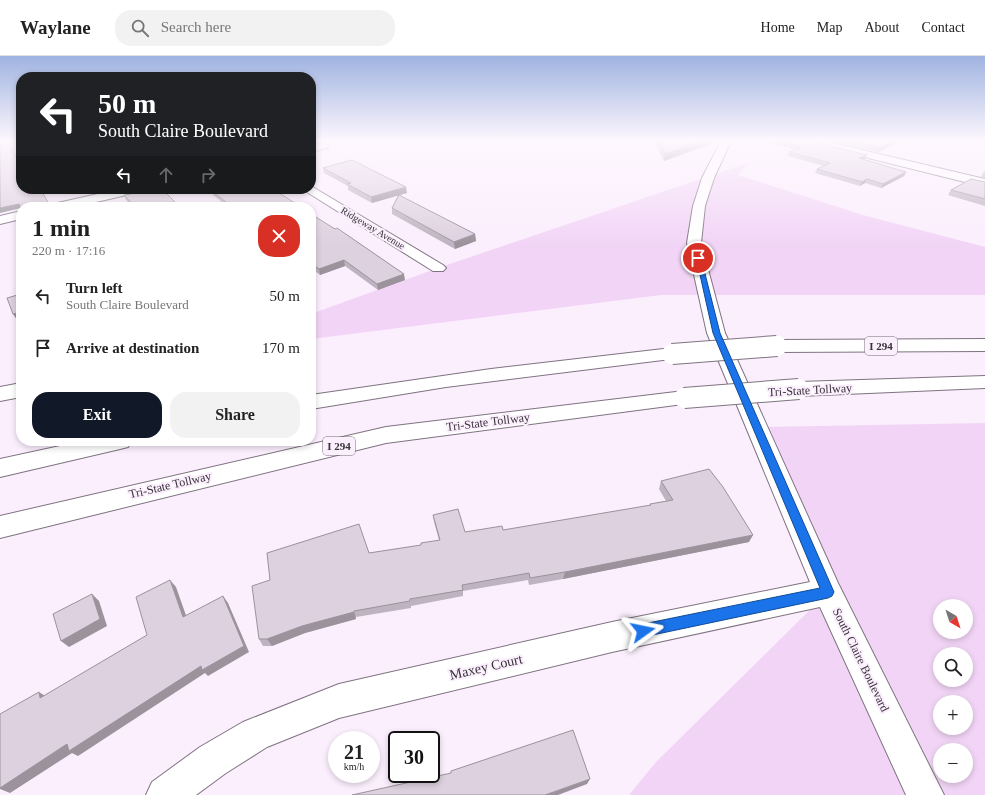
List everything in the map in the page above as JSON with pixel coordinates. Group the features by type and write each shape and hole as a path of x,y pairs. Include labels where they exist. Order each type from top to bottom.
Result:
{"main road":[{"name":"South Claire Boulevard","path":"709,175 699,206 694,243 716,333 828,592 925,795"},
{"path":"954,175 985,183"},
{"path":"77,194 83,202"},
{"path":"92,202 119,194"},
{"name":"Ridgeway Avenue","path":"316,194 438,268"},
{"path":"0,220 16,217"},
{"name":"I 294","path":"316,401 408,386 541,368 672,354 777,346 985,345"},
{"name":"Tri-State Tollway","path":"0,527 386,435 684,398 799,389 985,382"},
{"path":"0,394 16,391"},
{"path":"0,468 98,446"},
{"name":"Maxey Court","path":"165,795 213,760 255,734 339,701 612,637 828,592"}],"shaded area":[{"path":"711,175 740,175 863,215 985,247 985,295 661,295 316,338 316,312 438,268"},
{"path":"985,423 985,795 629,795 656,762 828,592 757,427"}],"building":[{"path":"0,175 16,175 16,194 43,194 48,202 16,202 16,205 0,208"},
{"path":"337,175 383,175 406,187 371,197 347,184 351,183"},
{"path":"839,175 899,175 883,184 867,179 862,182"},
{"path":"971,179 985,182 985,199 951,190"},
{"path":"167,194 175,202 130,202 124,195"},
{"path":"216,194 281,194 293,202 226,202"},
{"path":"399,195 475,234 454,242 392,208"},
{"path":"316,217 335,229 337,228 404,274 377,284 344,260 319,269 316,267"},
{"path":"16,295 16,313 13,314 7,298"},
{"path":"709,469 723,487 753,535 565,572 530,578 529,573 462,585 463,590 354,611 302,626 267,639 259,639 252,586 270,580 267,553 359,524 369,553 421,545 421,543 440,540 433,515 458,509 465,532 502,526 503,530 651,505 650,504 673,500 661,481"},
{"path":"170,580 183,617 223,596 244,646 202,670 201,666 69,751 67,744 0,788 0,714 39,692 40,698 147,635 136,597"},
{"path":"92,594 100,619 61,641 53,614"},
{"path":"573,730 590,779 545,795 352,795 406,783 440,783 440,775 451,773 451,771"}],"route":[{"path":"643,631 828,592 716,333 698,258"}]}
